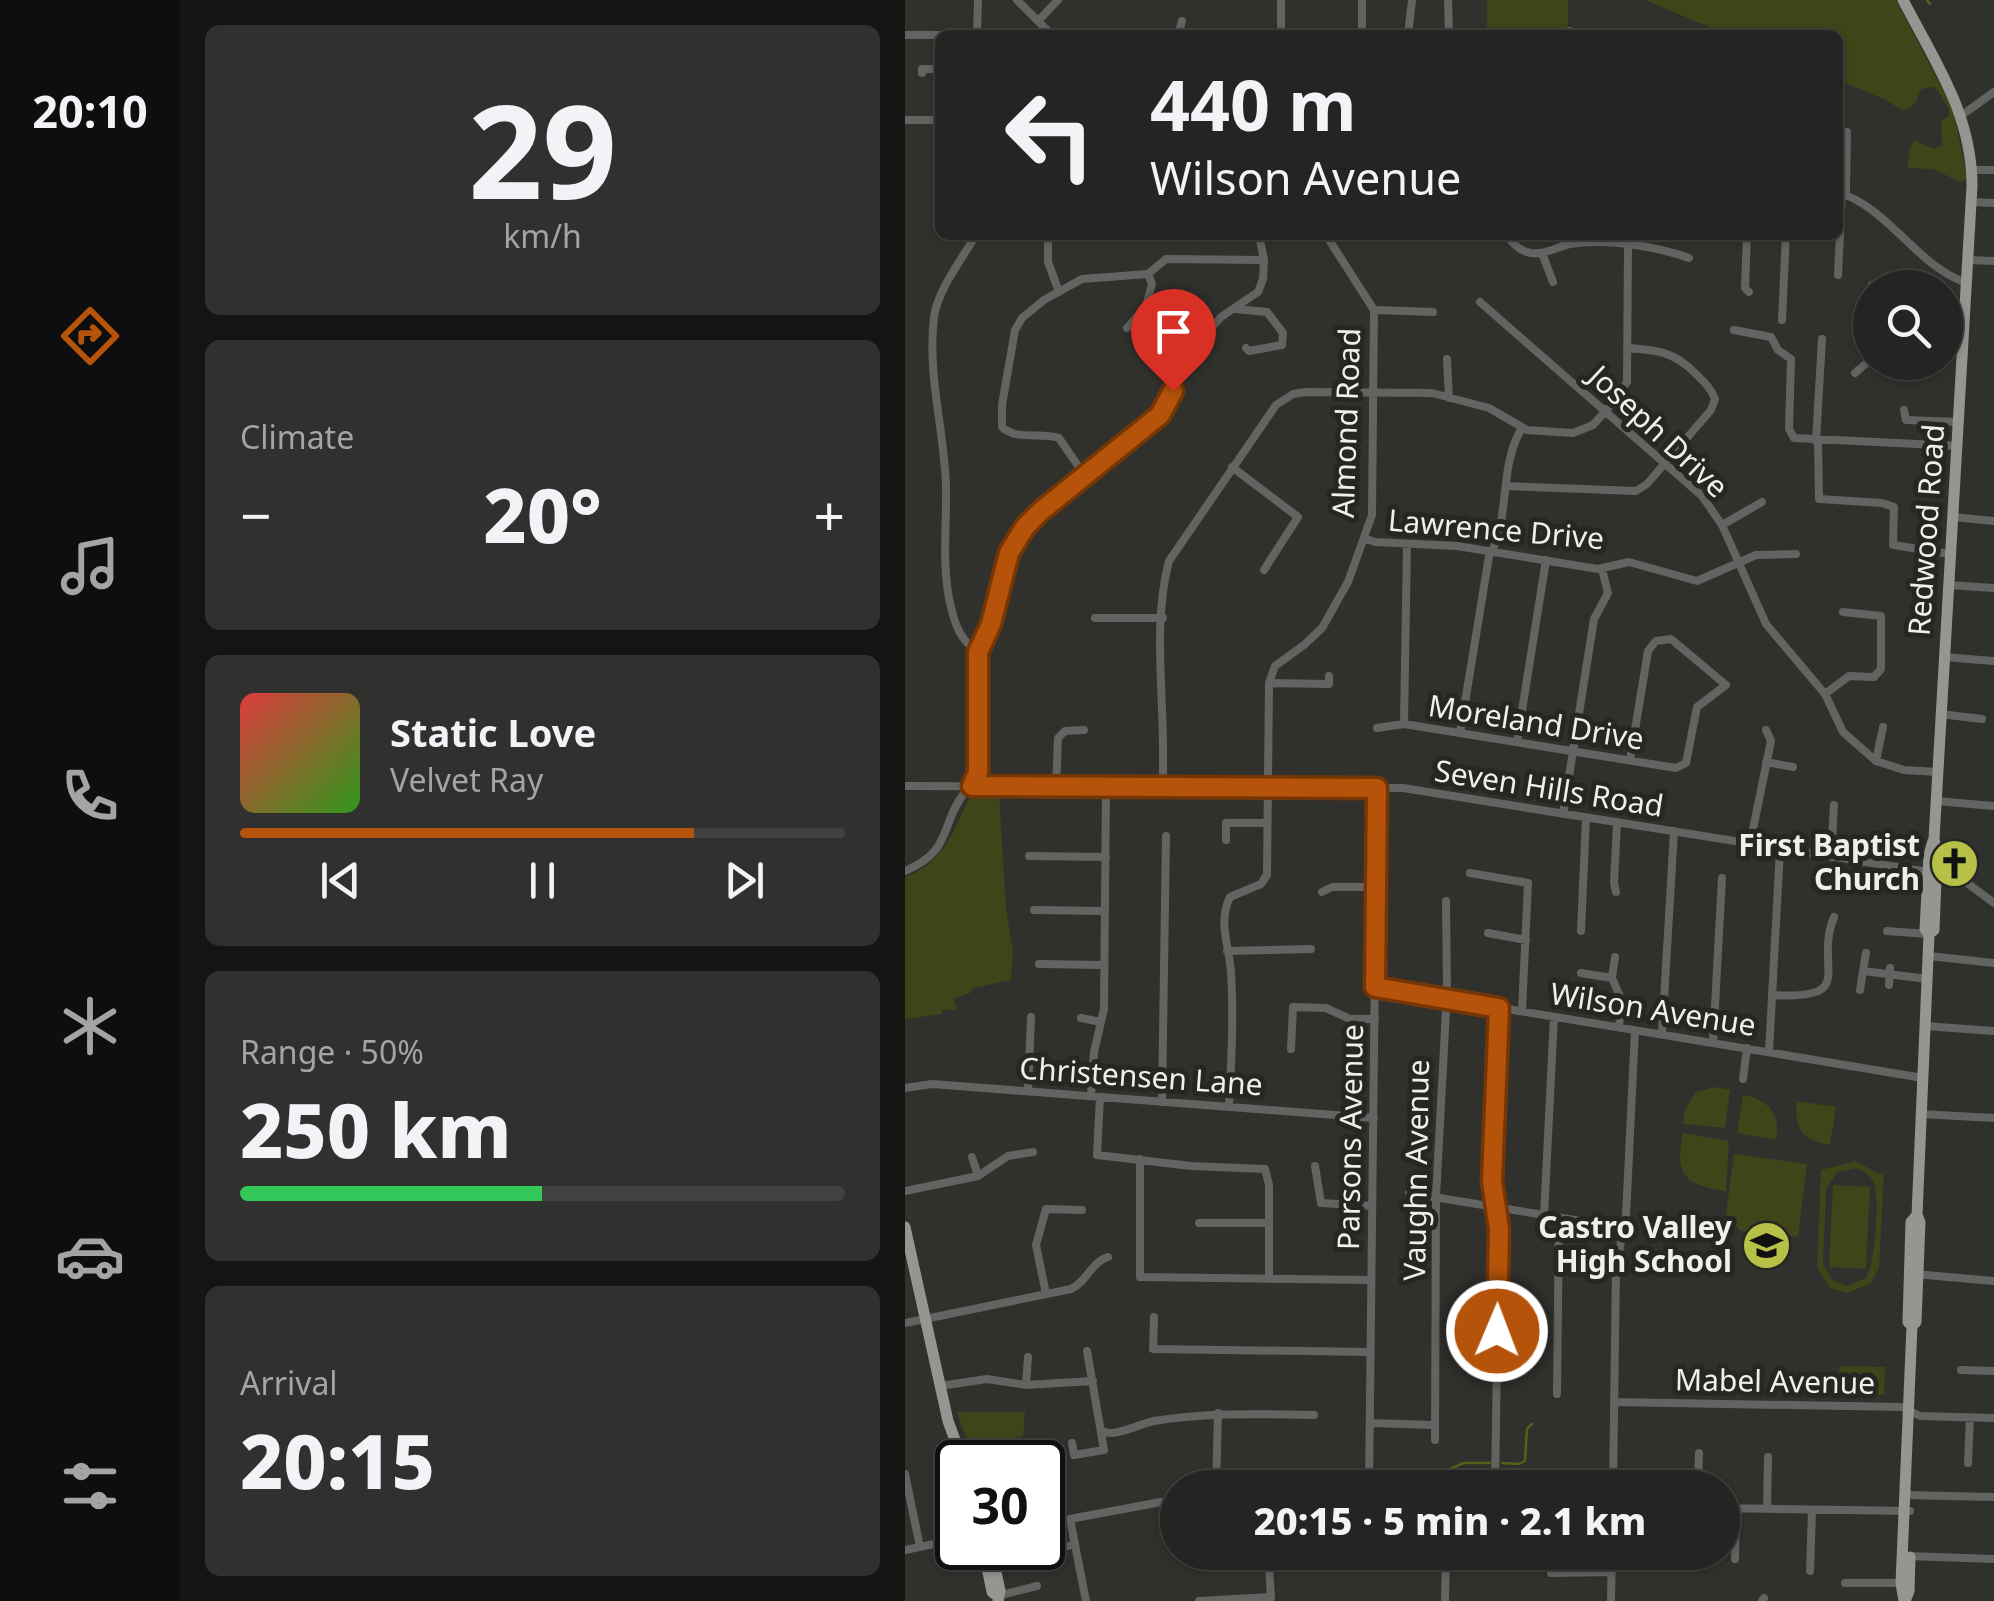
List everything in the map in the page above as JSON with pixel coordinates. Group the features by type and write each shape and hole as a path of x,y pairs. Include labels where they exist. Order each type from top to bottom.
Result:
{"main road":[{"name":"Redwood Road","path":"1903,0 1963,116 1972,170 1969,284 1943,656 1917,1216 1911,1222 1913,1274 1908,1322 1912,1326 1912,1451 1906,1556 1909,1592 1904,1601"},
{"path":"905,1226 939,1386 956,1440"},
{"name":"Redwood Road","path":"1904,1601 1901,1583 1906,1556"},
{"path":"988,1570 997,1598 1000,1590 996,1570"}],"street":[{"path":"977,30 978,0"},
{"path":"1017,0 1046,30"},
{"path":"1038,21 1058,0"},
{"path":"1281,0 1281,30"},
{"path":"1362,0 1362,30"},
{"path":"1408,30 1413,0"},
{"path":"1448,0 1449,30"},
{"path":"1180,30 1183,21"},
{"path":"905,35 935,35"},
{"path":"922,73 923,69 935,69"},
{"path":"1963,116 1994,92"},
{"path":"905,120 935,120"},
{"path":"1843,185 1847,132"},
{"path":"1972,170 1994,170"},
{"path":"1843,194 1870,209 1949,275 1969,284"},
{"path":"1972,202 1994,203"},
{"path":"972,240 935,312 933,328 935,411 946,481 950,604 960,635 978,652"},
{"path":"1048,240 1048,262 1059,292"},
{"path":"905,870 937,850 978,772 978,652 991,624 1009,553 1025,527 1041,511 1160,415 1196,346 1221,318 1258,292 1264,260 1260,240"},
{"name":"Almond Road","path":"1269,684 1275,666 1305,646 1322,628 1348,582 1373,514 1374,310 1330,240"},
{"path":"1510,240 1527,252 1542,253 1597,240 1657,247 1689,258"},
{"path":"1747,240 1745,288 1749,292"},
{"path":"1782,320 1785,240"},
{"path":"1838,275 1840,240"},
{"path":"1162,789 1163,618 1169,561 1282,399 1305,392 1432,393 1489,408 1522,428 1579,433 1606,410 1627,382 1628,245"},
{"path":"1542,253 1553,282"},
{"path":"1085,476 1059,438 1009,434 1000,423 1015,330 1030,310 1082,278 1147,274 1166,259 1264,260"},
{"path":"1970,260 1994,261"},
{"path":"1127,328 1145,306 1152,284 1147,274"},
{"name":"Joseph Drive","path":"1479,302 1702,496 1722,525 1766,624 1825,694 1843,732 1876,761"},
{"path":"1235,309 1267,312 1283,333 1282,345 1249,351 1246,348"},
{"path":"1374,310 1433,312"},
{"path":"1734,330 1771,337 1777,350 1791,359 1791,436 1817,441 1957,446"},
{"path":"1822,339 1817,441 1819,499 1894,507 1893,546 1950,554"},
{"path":"1506,486 1632,492 1647,484 1711,410 1715,394 1683,360 1671,353 1629,348"},
{"path":"1447,359 1449,398"},
{"path":"1905,410 1906,420 1959,422"},
{"path":"1460,733 1510,448 1522,428"},
{"path":"1232,467 1298,517 1265,570"},
{"path":"1722,525 1762,502"},
{"path":"1953,517 1994,521"},
{"name":"Lawrence Drive","path":"1364,538 1601,569 1629,562 1697,581 1755,555 1795,554"},
{"path":"1405,724 1407,544"},
{"path":"1517,742 1546,560"},
{"path":"1563,814 1594,619 1608,593 1601,569"},
{"path":"1948,585 1994,588"},
{"path":"1825,694 1849,676 1874,676 1881,669 1881,616 1843,612"},
{"path":"1095,618 1163,618"},
{"name":"Moreland Drive","path":"1377,728 1405,724 1676,768 1686,762 1697,707 1725,685 1671,639 1657,640 1646,655 1630,760"},
{"path":"1943,656 1994,661"},
{"path":"1229,1107 1231,985 1224,938 1228,902 1235,894 1261,884 1267,876 1269,684 1329,684 1329,676"},
{"path":"1940,714 1981,719"},
{"path":"1883,727 1876,761 1905,770 1937,772"},
{"path":"1057,787 1058,738 1065,732 1084,730"},
{"path":"1750,844 1771,738 1766,730"},
{"path":"1767,762 1793,766"},
{"name":"Seven Hills Road","path":"905,786 1403,788 1932,873 1967,882 1994,903"},
{"path":"1106,787 1104,965 1101,1022 1094,1052 1097,1155 1191,1166 1265,1169 1269,1279"},
{"name":"Parsons Avenue","path":"1369,1470 1377,788"},
{"path":"1936,801 1994,806"},
{"path":"1831,857 1833,805"},
{"path":"1581,931 1586,818"},
{"path":"1617,822 1617,892"},
{"path":"1226,840 1226,823 1267,823"},
{"path":"1663,1034 1674,832"},
{"path":"1162,1102 1167,836"},
{"path":"1769,1052 1780,848"},
{"path":"1029,856 1106,857"},
{"path":"1470,873 1528,884 1521,1012"},
{"path":"1713,1043 1722,878"},
{"path":"1322,892 1332,887 1376,887"},
{"name":"Vaughn Avenue","path":"1435,1440 1436,1197 1446,901"},
{"path":"1034,910 1105,911"},
{"path":"1772,995 1809,996 1823,988 1828,977 1834,917"},
{"path":"1887,931 1929,934"},
{"path":"1488,933 1526,940"},
{"path":"1227,951 1311,950"},
{"path":"1860,990 1866,953"},
{"path":"1929,956 1994,963"},
{"path":"1615,957 1612,978 1621,1001 1619,1026"},
{"path":"1039,964 1104,965"},
{"path":"1863,971 1927,979"},
{"path":"1581,973 1612,978"},
{"name":"Wilson Avenue","path":"1375,987 1923,1078"},
{"path":"1291,1049 1293,1008 1326,1008 1351,1019 1375,1019"},
{"path":"1495,1470 1499,1229 1492,1181 1499,1008"},
{"path":"1027,1091 1031,1017"},
{"path":"1544,1216 1554,1017"},
{"path":"1081,1018 1101,1022"},
{"path":"1925,1026 1994,1030"},
{"path":"1613,1470 1615,1268 1624,1228 1635,1030"},
{"path":"1743,1078 1747,1048"},
{"name":"Christensen Lane","path":"905,1088 932,1084 1373,1118"},
{"path":"1921,1114 1994,1118"},
{"path":"905,1191 979,1176 1008,1156 1033,1152"},
{"path":"972,1158 979,1176"},
{"path":"1140,1159 1140,1276 1371,1280"},
{"path":"1315,1166 1321,1203 1373,1206"},
{"path":"1409,1193 1624,1228"},
{"path":"1046,1294 1036,1245 1046,1209 1082,1210"},
{"path":"1557,1394 1559,1218"},
{"path":"1199,1223 1269,1223"},
{"path":"905,1324 1080,1285 1100,1259 1108,1257"},
{"path":"1913,1274 1994,1281"},
{"path":"1155,1317 1153,1348 1371,1352"},
{"path":"1072,1444 1074,1455 1103,1450 1087,1351"},
{"path":"1026,1385 1029,1357"},
{"path":"1961,1370 1994,1371"},
{"path":"939,1386 987,1379 1026,1385 1093,1380"},
{"name":"Mabel Avenue","path":"1613,1402 1902,1407 1920,1416 1994,1418"},
{"path":"1102,1431 1109,1434 1133,1425 1218,1414 1314,1415"},
{"path":"1217,1470 1218,1414"},
{"path":"1968,1463 1970,1418"},
{"path":"1370,1424 1433,1425"},
{"path":"1699,1453 1699,1470"},
{"path":"1767,1508 1768,1457"},
{"path":"905,1474 920,1547"},
{"path":"1908,1495 1994,1498"},
{"path":"1065,1520 1160,1502"},
{"path":"1740,1508 1907,1511"},
{"path":"1811,1571 1812,1510"},
{"path":"1070,1519 1086,1601"},
{"path":"905,1550 935,1544"},
{"path":"1065,1547 1075,1544"},
{"path":"1906,1556 1994,1559"},
{"path":"1195,1601 1271,1599 1269,1570"},
{"path":"1445,1570 1445,1601"},
{"path":"1551,1573 1612,1572 1611,1601"},
{"path":"1845,1583 1901,1583"},
{"path":"997,1598 1037,1586"}],"green space":[{"path":"1487,0 1568,0 1568,30 1487,30"},
{"path":"1645,0 1896,0 1954,111 1967,179 1960,182 1933,169 1907,168 1915,140 1933,149 1942,146 1941,121 1949,116 1949,109 1935,87 1921,89 1915,104 1903,111 1843,82 1843,30 1716,30"},
{"path":"999,792 1006,909 1013,950 1011,980 972,988 972,992 954,999 957,1010 905,1019 905,877 938,855 970,796"},
{"path":"1715,1087 1730,1090 1725,1128 1683,1124 1685,1109 1696,1092"},
{"path":"1743,1095 1760,1100 1771,1109 1777,1122 1776,1140 1737,1133"},
{"path":"1797,1101 1836,1107 1830,1145 1802,1132"},
{"path":"1683,1133 1729,1141 1726,1191 1701,1185 1686,1176 1680,1159"},
{"path":"1734,1154 1807,1164 1798,1237 1740,1231 1726,1213"},
{"path":"1856,1161 1876,1173 1884,1173 1879,1268 1870,1284 1847,1293 1830,1288 1817,1267 1821,1170","holes":["1856,1168 1874,1183 1876,1231 1866,1278 1848,1286 1833,1281 1823,1264 1826,1190 1837,1172"]},
{"path":"1833,1185 1870,1187 1866,1269 1829,1267"},
{"path":"1839,1366 1885,1367 1884,1395 1838,1394"},
{"path":"957,1412 1025,1412 1023,1437 967,1440"}],"waterway":[{"path":"1927,0 1930,4"},
{"path":"1502,1463 1525,1461 1527,1429 1532,1424"},
{"path":"1447,1470 1464,1463 1490,1463"}],"place":[{"name":"First Baptist Church","path":"1955,863"},
{"name":"Castro Valley High School","path":"1767,1245"}],"route":[{"path":"1173,391 1160,415 1041,511 1025,527 1009,553 991,624 978,652 978,772 972,786 1377,788 1375,987 1499,1008 1492,1181 1499,1229 1497,1331"}]}
